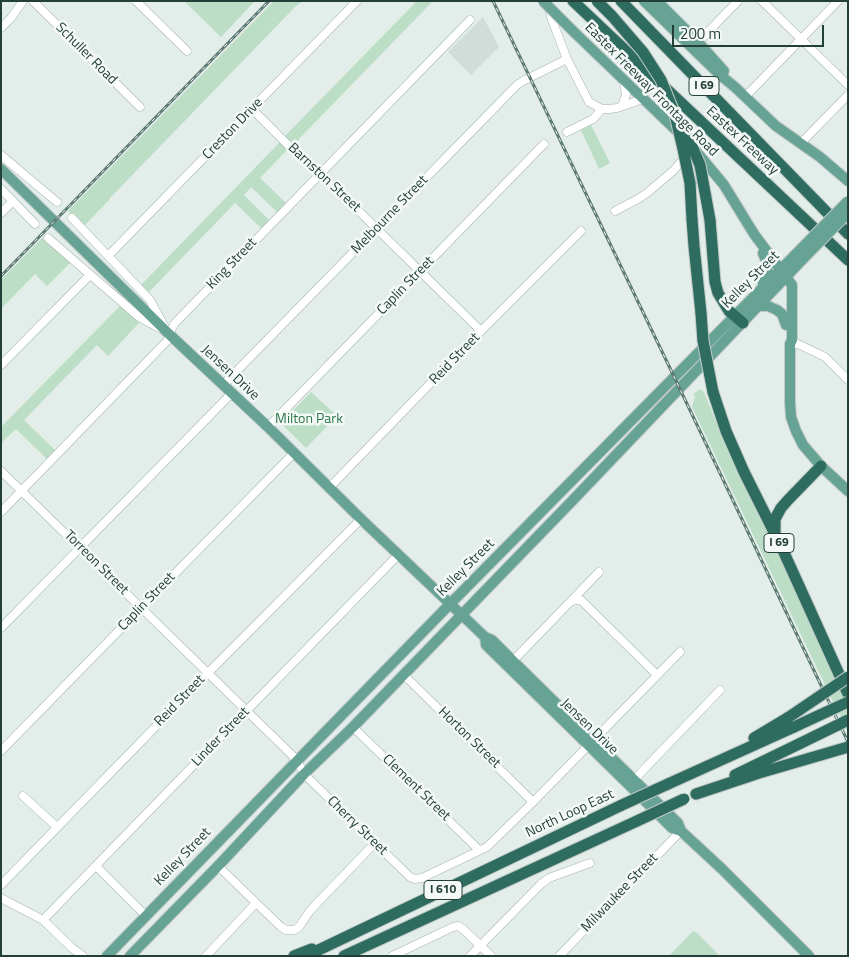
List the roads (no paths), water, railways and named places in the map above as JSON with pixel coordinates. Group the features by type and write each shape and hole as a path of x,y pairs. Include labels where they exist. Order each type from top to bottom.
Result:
{"highway":[{"name":"Eastex Freeway","path":"573,1 848,260"},
{"path":"597,1 643,52 661,80 675,115 689,139 700,166 705,190 710,220 715,282 723,302 738,320"},
{"name":"Eastex Freeway","path":"621,1 848,234"},
{"name":"I 69","path":"675,115 690,183 703,341 713,392 729,439 848,694"},
{"path":"805,221 848,269"},
{"path":"776,537 774,527 778,512 821,466"},
{"path":"792,722 848,677"},
{"path":"792,722 848,702"},
{"name":"I 610","path":"344,956 696,794 848,720"},
{"name":"North Loop East","path":"306,956 670,783 792,722"},
{"path":"696,794 848,748"},
{"path":"801,761 848,754"},
{"path":"358,956 407,926"},
{"path":"294,956 344,937"}],"main road":[{"name":"Eastex Freeway Frontage Road","path":"542,1 694,148 724,185 754,234 783,273"},
{"path":"644,1 776,126 848,180"},
{"path":"657,1 698,42 736,88"},
{"name":"Jensen Drive","path":"1,169 329,488 485,637 492,640 511,664 632,782 678,823 681,831 809,956"},
{"name":"Kelley Street","path":"799,257 848,201"},
{"name":"Kelley Street","path":"107,956 450,604 738,320 759,306 783,273 848,213"},
{"path":"754,234 768,266 761,288"},
{"path":"783,273 787,294 787,340 790,344"},
{"path":"783,273 792,286 792,340 790,344 791,417 803,445 821,466 848,491"},
{"name":"Kelley Street","path":"130,956 304,774 353,727 462,615 738,320 761,288 783,273"},
{"path":"759,306 768,306 777,310 782,314 786,325"}],"street":[{"path":"1,28 23,1"},
{"name":"Schuller Road","path":"33,1 140,107"},
{"path":"136,1 187,51"},
{"name":"Creston Drive","path":"108,256 357,1"},
{"path":"547,1 567,59 589,102 602,109 617,108 643,99"},
{"path":"698,42 738,1"},
{"path":"762,1 848,85"},
{"path":"745,97 838,1"},
{"name":"King Street","path":"1,512 168,340 175,323 470,20"},
{"name":"Melbourne Street","path":"224,385 517,85 567,59"},
{"path":"622,106 626,95 624,80"},
{"path":"801,143 848,95"},
{"name":"Barnston Street","path":"252,109 481,331"},
{"path":"567,132 593,120 602,109"},
{"name":"Caplin Street","path":"268,427 544,144"},
{"path":"615,211 638,199 658,184 694,148"},
{"path":"1,155 57,202"},
{"path":"1,189 35,224"},
{"path":"1,213 13,201"},
{"path":"72,218 150,300 169,334"},
{"name":"Reid Street","path":"329,488 481,331 582,231"},
{"path":"48,238 139,316 169,334"},
{"path":"1,365 90,275"},
{"path":"790,344 798,344 824,357 848,380"},
{"path":"1,628 232,393"},
{"name":"Caplin Street","path":"1,751 294,453"},
{"name":"Torreon Street","path":"1,471 297,760"},
{"name":"Reid Street","path":"1,886 361,518"},
{"name":"Linder Street","path":"43,920 399,554"},
{"path":"511,664 599,572"},
{"path":"570,602 581,600 657,675"},
{"path":"479,850 495,839 533,802 680,652"},
{"name":"Horton Street","path":"404,675 533,802"},
{"path":"632,782 720,690"},
{"name":"Clement Street","path":"353,727 479,850"},
{"name":"Cherry Street","path":"297,760 304,774 415,880 479,850"},
{"path":"23,796 57,827"},
{"name":"Milwaukee Street","path":"559,956 681,831"},
{"path":"218,866 281,928 294,930 299,927 313,907 375,843"},
{"path":"470,956 541,884 549,878 590,863"},
{"path":"96,866 146,915"},
{"path":"1,898 43,920 68,945 83,956"},
{"path":"206,956 256,903"},
{"path":"392,956 458,926 491,956"}],"railway":[{"path":"1,276 269,1"},
{"path":"493,1 848,742"}],"park label":[{"name":"Milton Park","path":"309,420"}]}
